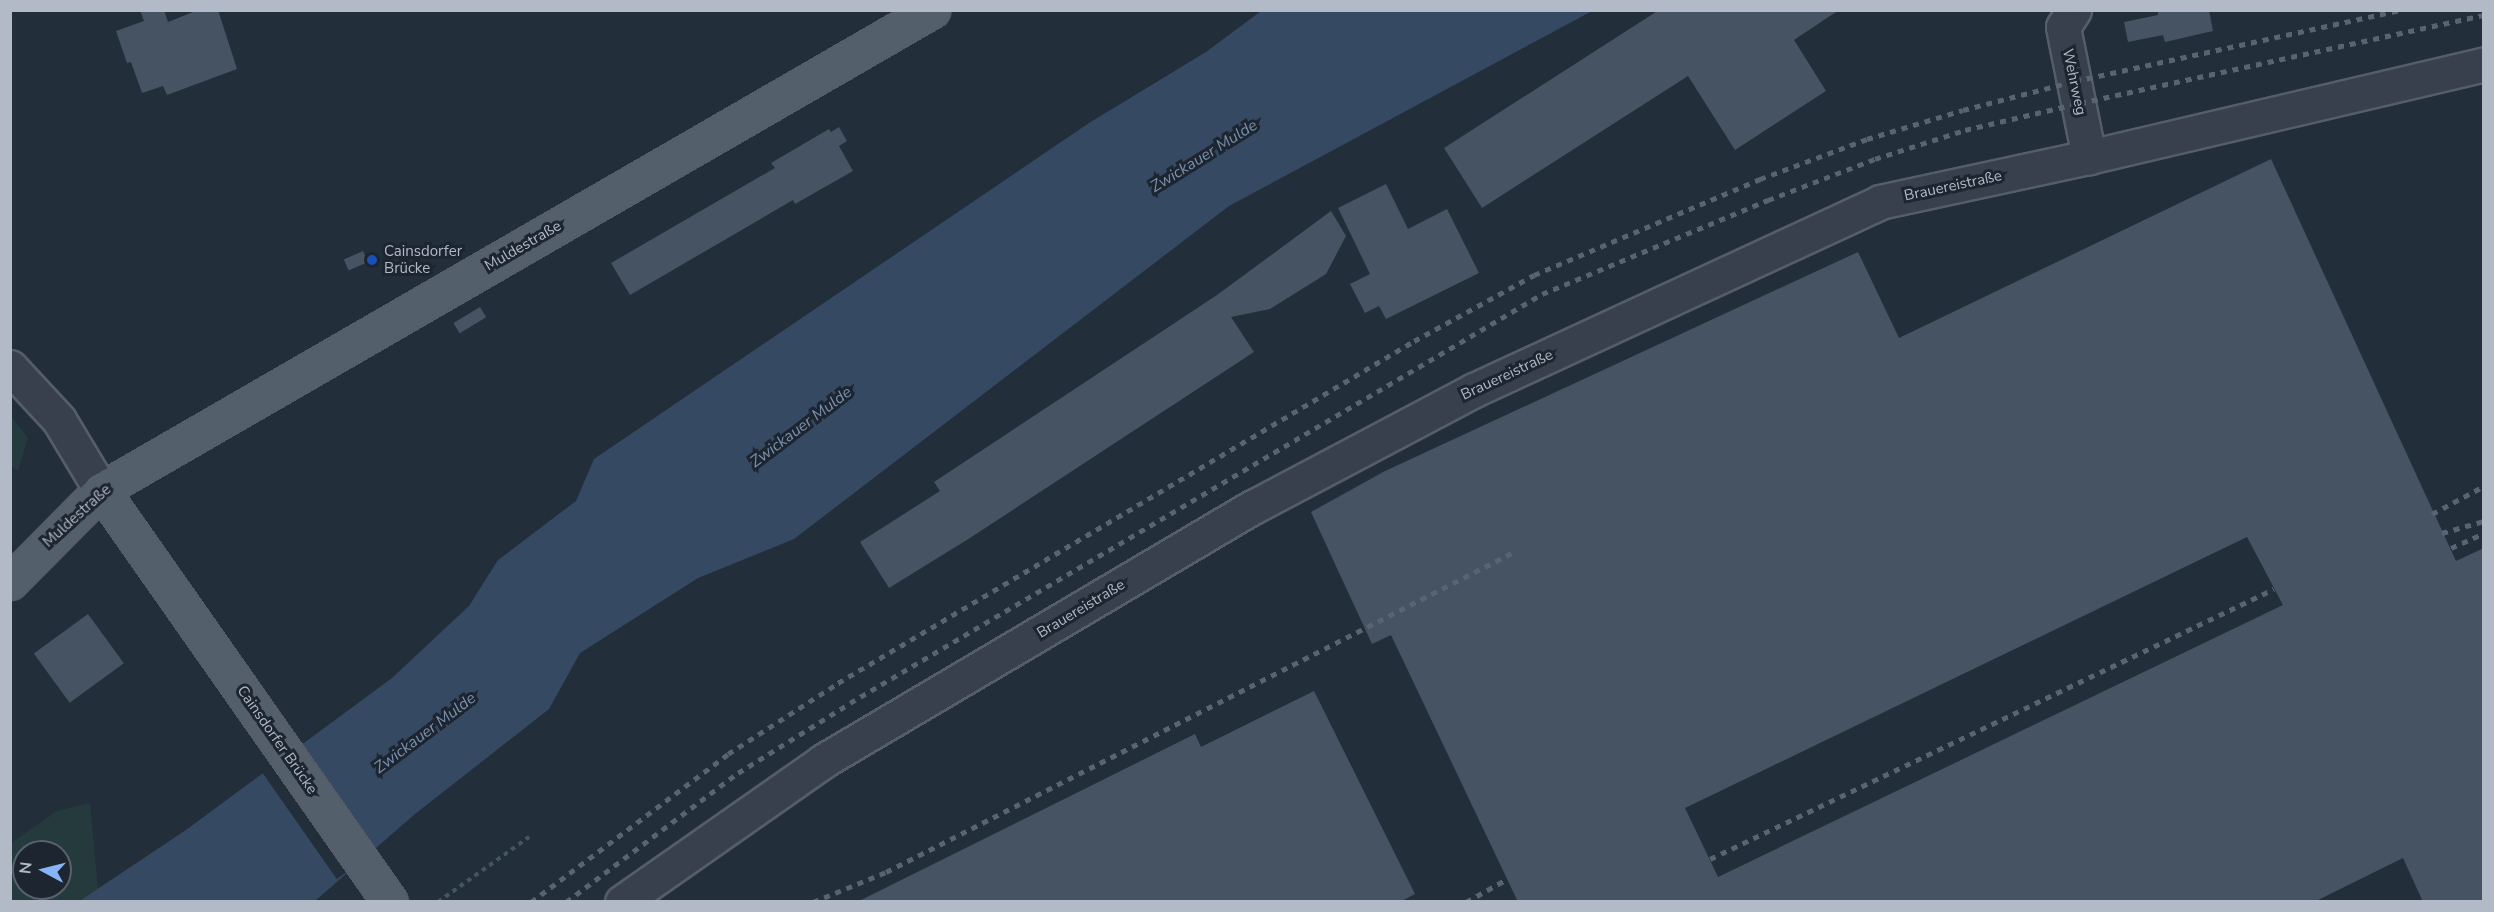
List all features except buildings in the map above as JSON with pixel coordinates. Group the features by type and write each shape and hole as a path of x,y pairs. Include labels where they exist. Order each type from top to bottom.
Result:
{"main road":[{"name":"Muldestraße","path":"10,582 101,490 932,10"},
{"name":"Cainsdorfer Brücke","path":"101,490 389,899"}],"street":[{"name":"Wehrweg","path":"2074,10 2063,27 2089,157"},
{"name":"Brauereistraße","path":"622,902 823,761 1253,507 1474,390 1880,202 2089,157 2484,64"},
{"path":"10,367 59,420 101,490"}],"path":[{"path":"438,902 529,837"}],"green space":[{"path":"10,415 28,438 18,471 11,466"},
{"path":"90,803 98,889 78,901 11,902 12,842 12,900 72,900 72,840 15,840 57,811"}],"water":[{"name":"Zwickauer Mulde","path":"1261,11 1592,11 1229,206 794,539 698,578 580,653 549,709 415,814 315,901 78,902 186,830 392,678 469,606 498,560 576,501 594,459 1089,123 1206,52"}],"pier":[{"path":"299,743 375,852 337,879 260,770"}],"railway":[{"path":"531,902 728,754 838,683 1414,341 1534,275 1760,179 1867,139 1963,110 2075,81 2400,10"},
{"path":"566,902 738,773 850,703 1542,294 1768,200 1875,159 1965,130 2484,15"},
{"path":"2432,514 2484,486"},
{"path":"2442,533 2484,521"},
{"path":"2451,548 2484,533"},
{"path":"813,902 886,872 1512,553"},
{"path":"1710,859 2274,589"},
{"path":"1466,902 1507,879"}],"place":[{"name":"Cainsdorfer Brücke","path":"372,260"}]}
